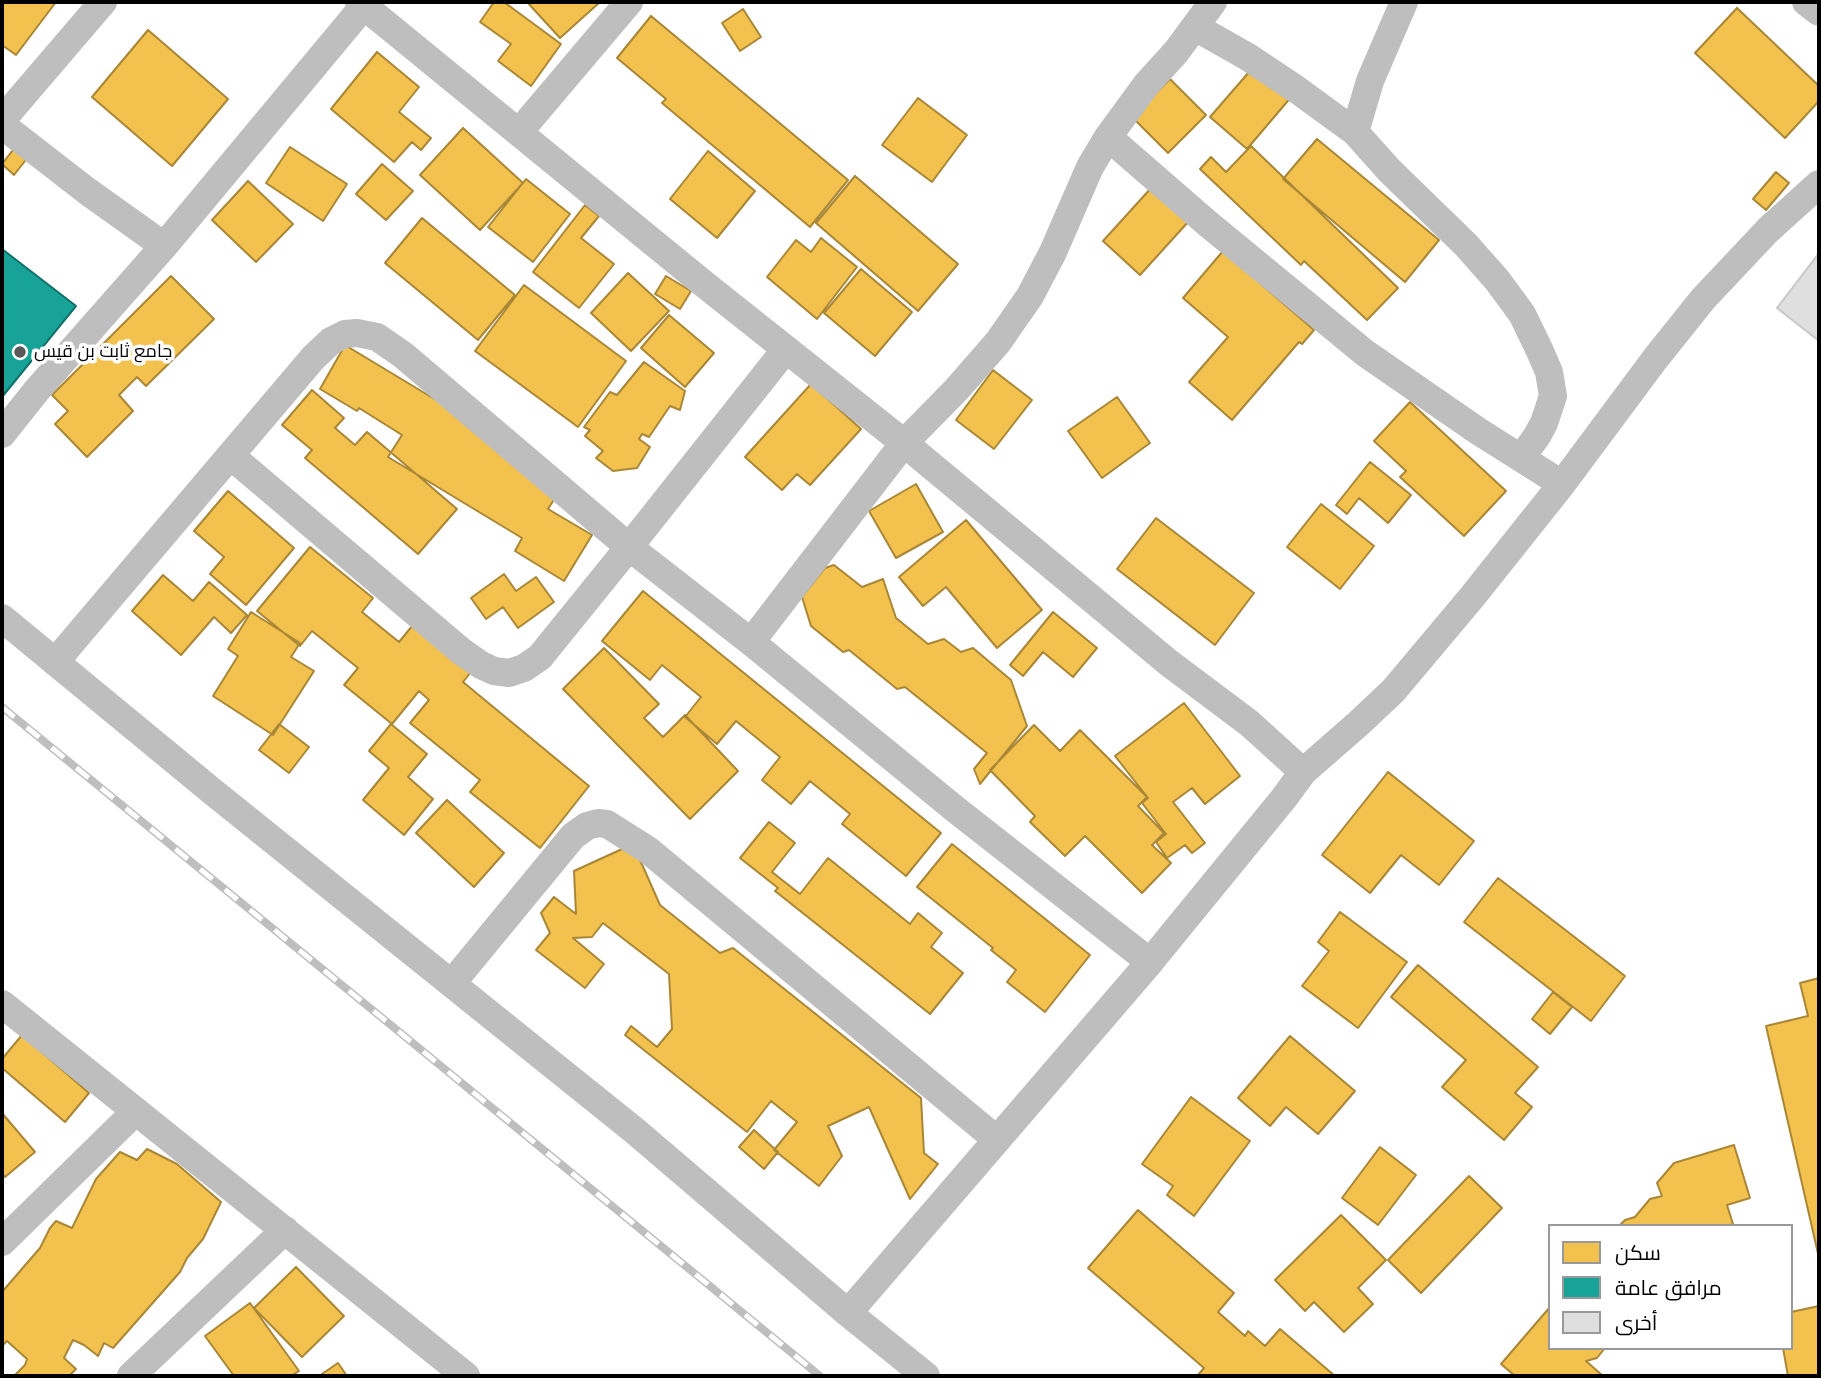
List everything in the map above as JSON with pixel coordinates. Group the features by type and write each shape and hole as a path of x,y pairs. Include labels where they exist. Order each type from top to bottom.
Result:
{"street":[{"path":"2,120 103,2"},
{"path":"519,132 629,2"},
{"path":"751,642 904,443 998,342 1030,296 1053,252 1090,167 1108,137 1213,2"},
{"path":"1355,132 1370,81 1404,2"},
{"path":"1806,2 1819,12"},
{"path":"2,433 164,246 363,3 635,229 904,443 1169,663 1249,723 1303,772"},
{"path":"1195,27 1248,57 1355,132 1497,280 1522,314 1549,372 1553,396 1544,423 1521,458"},
{"path":"2,125 164,246"},
{"path":"1108,137 1207,223 1365,353 1478,431 1562,484"},
{"path":"848,1312 1150,962 1303,772 1393,691 1562,484 1703,299 1768,230 1819,184"},
{"path":"55,662 313,358 331,341 345,334 357,333 377,337 403,355 629,547 1150,962"},
{"path":"231,456 461,651 494,671 509,673 524,668 540,657 786,349"},
{"path":"2,618 213,792 635,1131 926,1376"},
{"path":"452,983 573,836 587,826 607,824 648,850 996,1139"},
{"path":"2,1004 285,1230 459,1374"},
{"path":"4,1235 136,1111"},
{"path":"131,1376 285,1230"}],"building: سكن":[{"path":"2,2 56,2 16,55 2,45"},
{"path":"494,2 504,2 561,44 531,86 498,61 511,44 480,22"},
{"path":"527,2 600,2 560,38"},
{"path":"1737,8 1819,86 1819,101 1785,138 1695,53"},
{"path":"743,9 761,37 740,51 722,23"},
{"path":"651,16 848,180 810,227 662,103 666,99 617,58"},
{"path":"148,30 228,99 172,166 92,97"},
{"path":"377,52 419,87 399,112 431,138 421,150 412,142 394,162 331,109"},
{"path":"1256,64 1292,96 1247,149 1210,117"},
{"path":"1170,79 1206,115 1168,153 1132,117"},
{"path":"918,98 967,135 932,182 882,145"},
{"path":"463,128 523,183 480,230 420,175"},
{"path":"23,137 36,147 14,175 2,164"},
{"path":"1317,139 1439,240 1405,282 1283,179"},
{"path":"1251,146 1398,288 1367,320 1304,261 1301,265 1200,169 1211,157 1226,172"},
{"path":"290,147 347,184 323,221 266,183"},
{"path":"708,151 755,191 717,238 670,199"},
{"path":"382,164 413,191 386,220 356,194"},
{"path":"1776,172 1789,183 1766,210 1753,199"},
{"path":"855,176 958,264 918,311 816,223"},
{"path":"526,179 570,214 533,262 488,227"},
{"path":"248,181 293,224 256,262 212,220"},
{"path":"1152,187 1189,221 1140,275 1103,241"},
{"path":"585,205 599,216 581,238 614,264 579,308 533,272"},
{"path":"422,218 515,295 478,340 385,263"},
{"path":"821,238 857,267 817,319 767,277 796,240 811,252"},
{"path":"1223,251 1314,330 1302,344 1299,342 1232,420 1189,382 1228,337 1183,298"},
{"path":"861,269 912,312 875,356 824,313"},
{"path":"628,273 669,311 631,351 591,313"},
{"path":"171,276 214,319 146,386 137,377 119,395 133,411 87,457 55,424 68,411 52,395"},
{"path":"666,276 691,291 680,309 655,294"},
{"path":"524,285 626,361 578,427 475,351"},
{"path":"669,315 714,353 685,387 641,348"},
{"path":"345,345 567,479 548,509 592,535 564,581 515,551 522,538 388,457 402,435 359,408 357,411 320,389"},
{"path":"644,362 685,391 680,410 670,406 649,437 642,434 639,439 650,447 637,468 613,471 596,458 603,451 585,436 590,430 584,427 610,392 617,395"},
{"path":"993,370 1032,400 994,449 956,420"},
{"path":"811,384 861,429 810,485 797,474 782,490 745,457"},
{"path":"312,390 344,418 335,428 355,445 367,432 457,509 418,554 305,458 312,450 282,425"},
{"path":"1117,397 1150,443 1102,478 1068,431"},
{"path":"1410,402 1506,491 1464,536 1400,477 1406,471 1374,441"},
{"path":"1370,462 1411,495 1388,523 1359,498 1347,514 1336,505"},
{"path":"916,484 943,532 896,558 869,511"},
{"path":"228,491 294,548 246,605 210,574 224,557 194,531"},
{"path":"1321,504 1374,546 1340,589 1287,547"},
{"path":"1156,518 1254,593 1215,645 1117,569"},
{"path":"966,520 1042,610 997,648 946,587 923,606 899,577"},
{"path":"310,547 373,598 362,612 399,642 417,620 475,667 463,682 589,786 540,848 470,792 480,780 410,723 429,700 419,691 392,724 344,685 358,668 312,631 300,646 257,611"},
{"path":"834,565 862,587 883,579 896,618 928,644 944,639 961,652 973,648 1011,680 1027,726 980,784 974,769 987,753 905,687 897,689 849,650 843,652 811,626 802,597 825,568"},
{"path":"504,574 516,591 536,577 554,602 518,628 503,607 486,619 471,598"},
{"path":"163,575 193,601 209,582 247,615 231,633 214,617 181,655 132,611"},
{"path":"643,591 941,833 906,876 842,824 850,814 810,781 791,804 762,780 780,757 736,721 717,744 685,717 701,697 662,665 650,680 602,641"},
{"path":"251,612 300,643 291,657 314,671 273,735 213,696 238,656 228,649"},
{"path":"1053,612 1097,648 1073,677 1043,652 1023,676 1010,665"},
{"path":"604,648 659,704 644,718 663,737 685,715 738,771 690,819 563,689"},
{"path":"1184,703 1240,776 1205,804 1192,788 1173,802 1205,843 1192,853 1185,845 1167,858 1156,842 1166,834 1142,803 1148,798 1115,756"},
{"path":"279,724 309,747 289,773 259,750"},
{"path":"391,724 427,754 408,777 433,799 404,835 363,800 389,768 369,751"},
{"path":"1034,725 1060,751 1080,730 1147,797 1138,806 1164,833 1152,845 1171,863 1142,893 1085,836 1065,856 1030,822 1035,816 990,770"},
{"path":"1388,772 1474,841 1439,885 1401,855 1370,893 1322,855"},
{"path":"447,800 504,853 474,887 416,833"},
{"path":"769,822 795,843 772,872 800,894 828,858 910,924 918,913 942,933 931,947 963,973 930,1014 775,891 778,888 740,858"},
{"path":"633,844 660,905 720,953 733,948 921,1098 924,1153 938,1164 910,1199 869,1107 828,1126 842,1156 819,1186 774,1150 797,1122 771,1101 747,1132 625,1035 631,1026 657,1047 672,1029 669,974 603,923 592,937 573,938 604,964 585,988 536,950 550,933 541,913 554,897 576,914 574,871"},
{"path":"952,844 1090,955 1045,1012 1007,982 1016,970 917,887"},
{"path":"1498,878 1625,976 1591,1021 1464,922"},
{"path":"1340,912 1407,962 1358,1028 1302,986 1329,951 1318,942"},
{"path":"1418,965 1538,1067 1515,1093 1532,1107 1504,1140 1442,1087 1466,1060 1391,997"},
{"path":"1819,978 1819,1258 1766,1026 1808,1016 1800,983"},
{"path":"1553,992 1572,1007 1550,1034 1532,1019"},
{"path":"22,1035 89,1093 65,1122 2,1068 2,1059"},
{"path":"1290,1036 1355,1091 1318,1134 1286,1107 1270,1126 1238,1098"},
{"path":"1191,1097 1250,1141 1194,1216 1167,1195 1173,1186 1142,1164"},
{"path":"2,1113 35,1152 5,1177 2,1173"},
{"path":"754,1130 778,1152 764,1169 739,1147"},
{"path":"1734,1145 1750,1198 1727,1205 1733,1224 1621,1224 1635,1217 1650,1199 1662,1196 1657,1183 1674,1163"},
{"path":"1380,1147 1416,1175 1378,1225 1342,1198"},
{"path":"147,1149 177,1164 221,1202 203,1239 187,1258 180,1272 113,1348 104,1343 98,1356 73,1340 64,1358 76,1369 69,1376 14,1376 27,1359 7,1341 2,1346 2,1292 40,1248 56,1221 72,1228 96,1179 120,1152 137,1160"},
{"path":"1469,1176 1502,1208 1421,1293 1388,1260"},
{"path":"1138,1210 1234,1293 1218,1312 1245,1336 1248,1331 1265,1346 1280,1329 1335,1376 1197,1376 1204,1368 1088,1268"},
{"path":"1341,1215 1386,1260 1358,1288 1373,1304 1344,1332 1314,1302 1305,1311 1275,1280"},
{"path":"296,1267 344,1316 302,1357 254,1308"},
{"path":"250,1303 299,1371 291,1376 234,1376 205,1336"},
{"path":"1819,1306 1819,1376 1788,1376 1783,1350 1793,1350 1793,1312"},
{"path":"1548,1309 1548,1350 1603,1350 1597,1358 1586,1361 1603,1376 1515,1376 1501,1364"},
{"path":"338,1363 347,1376 319,1376"}],"building: مرافق عامة":[{"name":"جامع ثابت بن قیس","path":"2,249 76,306 2,397"}],"building: أخرى":[{"path":"1819,253 1819,341 1777,308"}],"railway":[{"path":"2,707 820,1376"}],"place":[{"name":"جامع ثابت بن قیس","path":"20,352"}]}
